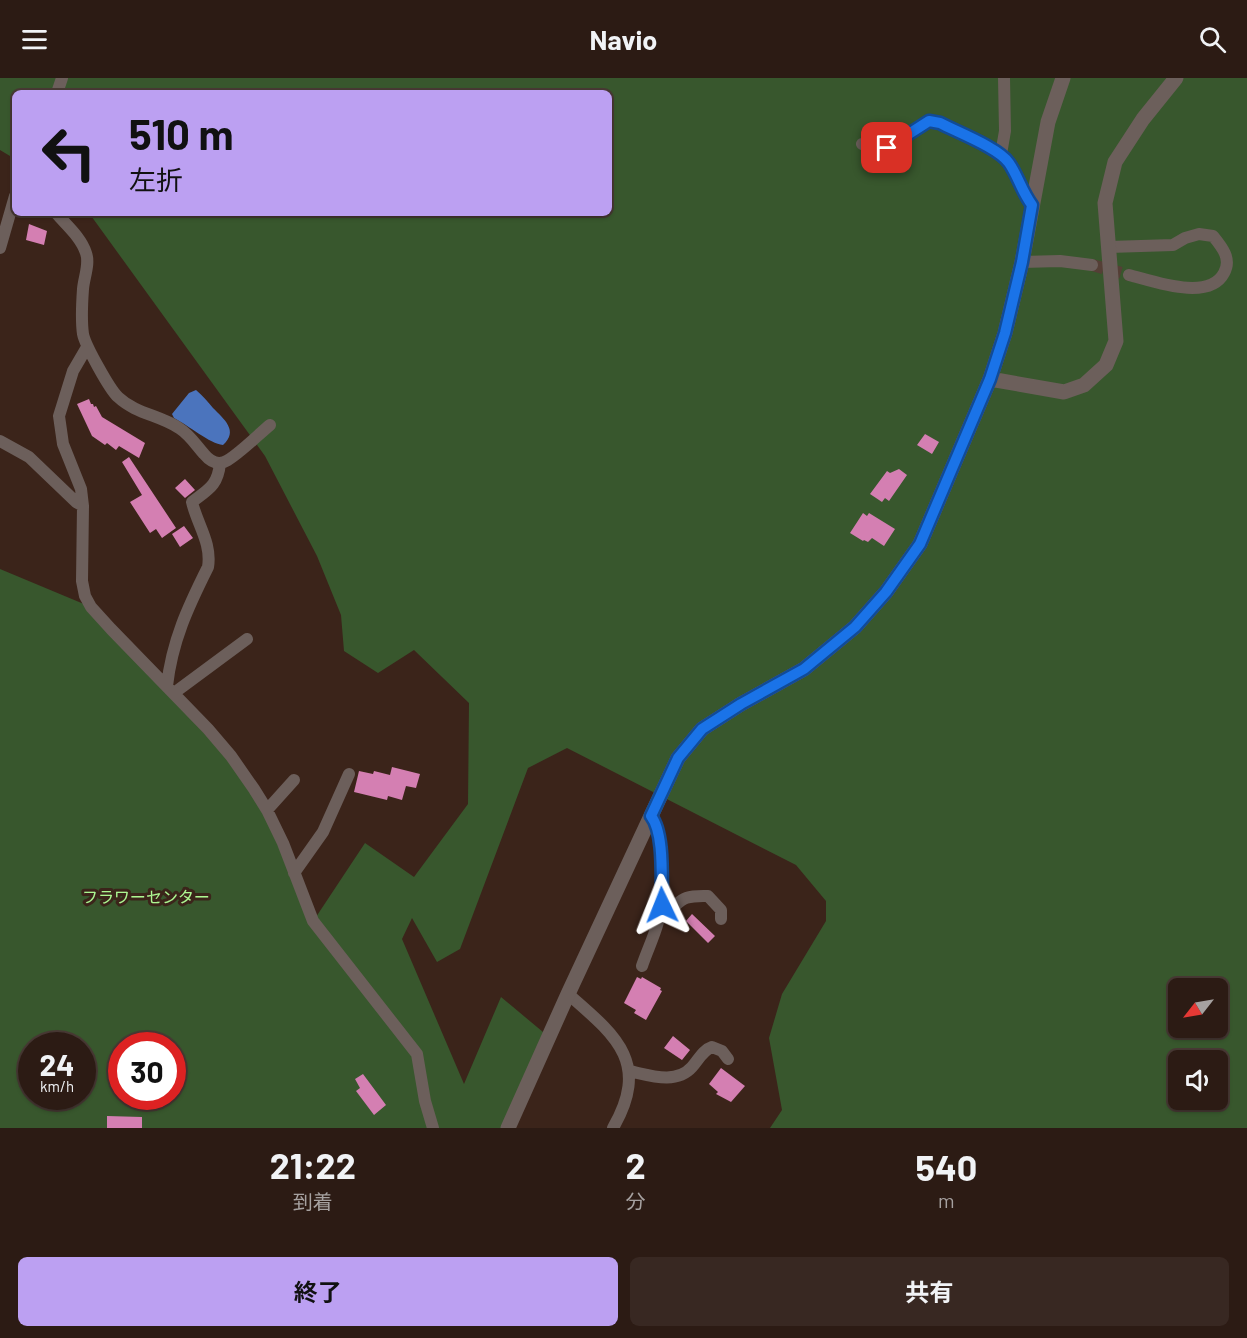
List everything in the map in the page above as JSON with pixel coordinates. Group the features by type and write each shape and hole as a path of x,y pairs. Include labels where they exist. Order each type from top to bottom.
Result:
{"street":[{"path":"1001,154 1005,131 1004,78"},
{"path":"508,1128 678,758 702,729 804,669 855,627 886,592 920,544 990,379 1005,333 1022,262 1048,122 1064,78"},
{"path":"990,379 1064,392 1084,385 1106,365 1116,341 1105,203 1115,162 1143,119 1176,78"},
{"path":"862,144 877,150 887,148 929,121 940,123 1001,154 1032,205"},
{"path":"0,248 12,206"},
{"path":"59,216 78,238 87,256 83,295 83,325 87,347 96,359 111,390 118,398 140,412 178,427 208,459 216,463 227,461 270,425"},
{"path":"1109,247 1173,244 1199,234 1213,236 1222,247 1227,259 1226,269 1218,282 1201,289 1129,275"},
{"path":"1022,262 1060,261 1092,265"},
{"path":"87,347 73,371 59,416 63,444 81,489 83,506 82,581 85,596 91,607 171,689 231,756 267,810 313,921 417,1054 425,1101 433,1128"},
{"path":"0,441 29,457 83,506"},
{"path":"171,689 170,662 176,636 208,567 209,559 208,546 192,502 215,484 219,476 220,463"},
{"path":"171,689 247,639"},
{"path":"294,873 323,832 349,774"},
{"path":"267,810 294,780"},
{"path":"642,966 662,905 659,835 651,816"},
{"path":"659,917 667,913 679,900 691,896 708,896 721,910 721,919"},
{"path":"568,994 616,1039 626,1056 628,1071 626,1102 613,1128"},
{"path":"628,1071 652,1076 679,1077 690,1070 706,1049 712,1047 722,1051 728,1059"}],"green space":[{"name":"フラワーセンター","path":"0,78 1247,78 1247,1128 770,1128 782,1110 769,1038 782,994 826,921 826,901 796,865 567,748 528,768 460,949 437,962 412,918 402,939 464,1084 501,997 549,1037 508,1128 0,1128 0,569 91,607 254,789 314,920 365,843 414,877 468,804 469,703 414,650 378,673 344,651 341,615 317,556 265,456 91,216 612,216 612,90 12,90 12,157 0,150"}],"water":[{"path":"196,390 228,425 230,435 223,445 205,438 174,418 172,414 189,393"}],"building":[{"path":"29,224 47,231 44,245 26,240"},
{"path":"89,399 102,417 145,443 139,458 119,446 116,450 107,443 105,445 92,436 77,404"},
{"path":"925,434 939,442 932,454 917,445"},
{"path":"129,457 176,528 162,538 156,529 150,533 130,502 142,495 122,462"},
{"path":"899,469 907,475 889,501 885,498 882,502 870,494 887,471 890,473"},
{"path":"185,479 195,490 185,498 175,488"},
{"path":"863,513 867,516 869,513 895,529 884,546 872,538 868,542 863,541 850,533"},
{"path":"184,526 193,538 180,547 172,534"},
{"path":"392,767 420,774 416,788 406,786 402,800 388,796 387,800 354,792 359,771 373,774 374,771 390,775"},
{"path":"692,914 715,936 708,943 686,921"},
{"path":"637,977 641,979 642,977 661,988 662,991 646,1020 624,1003"},
{"path":"673,1036 690,1050 682,1060 664,1048"},
{"path":"721,1068 745,1086 731,1102 716,1094 718,1092 709,1084"},
{"path":"363,1074 386,1105 374,1115 356,1091 360,1088 355,1079"},
{"path":"107,1116 142,1117 142,1128 107,1128"}],"tunnel":[{"path":"1092,265 1129,275"}],"route":[{"path":"662,905 659,835 651,816 678,758 702,729 804,669 855,627 886,592 920,544 990,379 1005,333 1022,262 1032,205 1023,193 1009,164 1001,154 940,123 929,121 887,148"}]}
